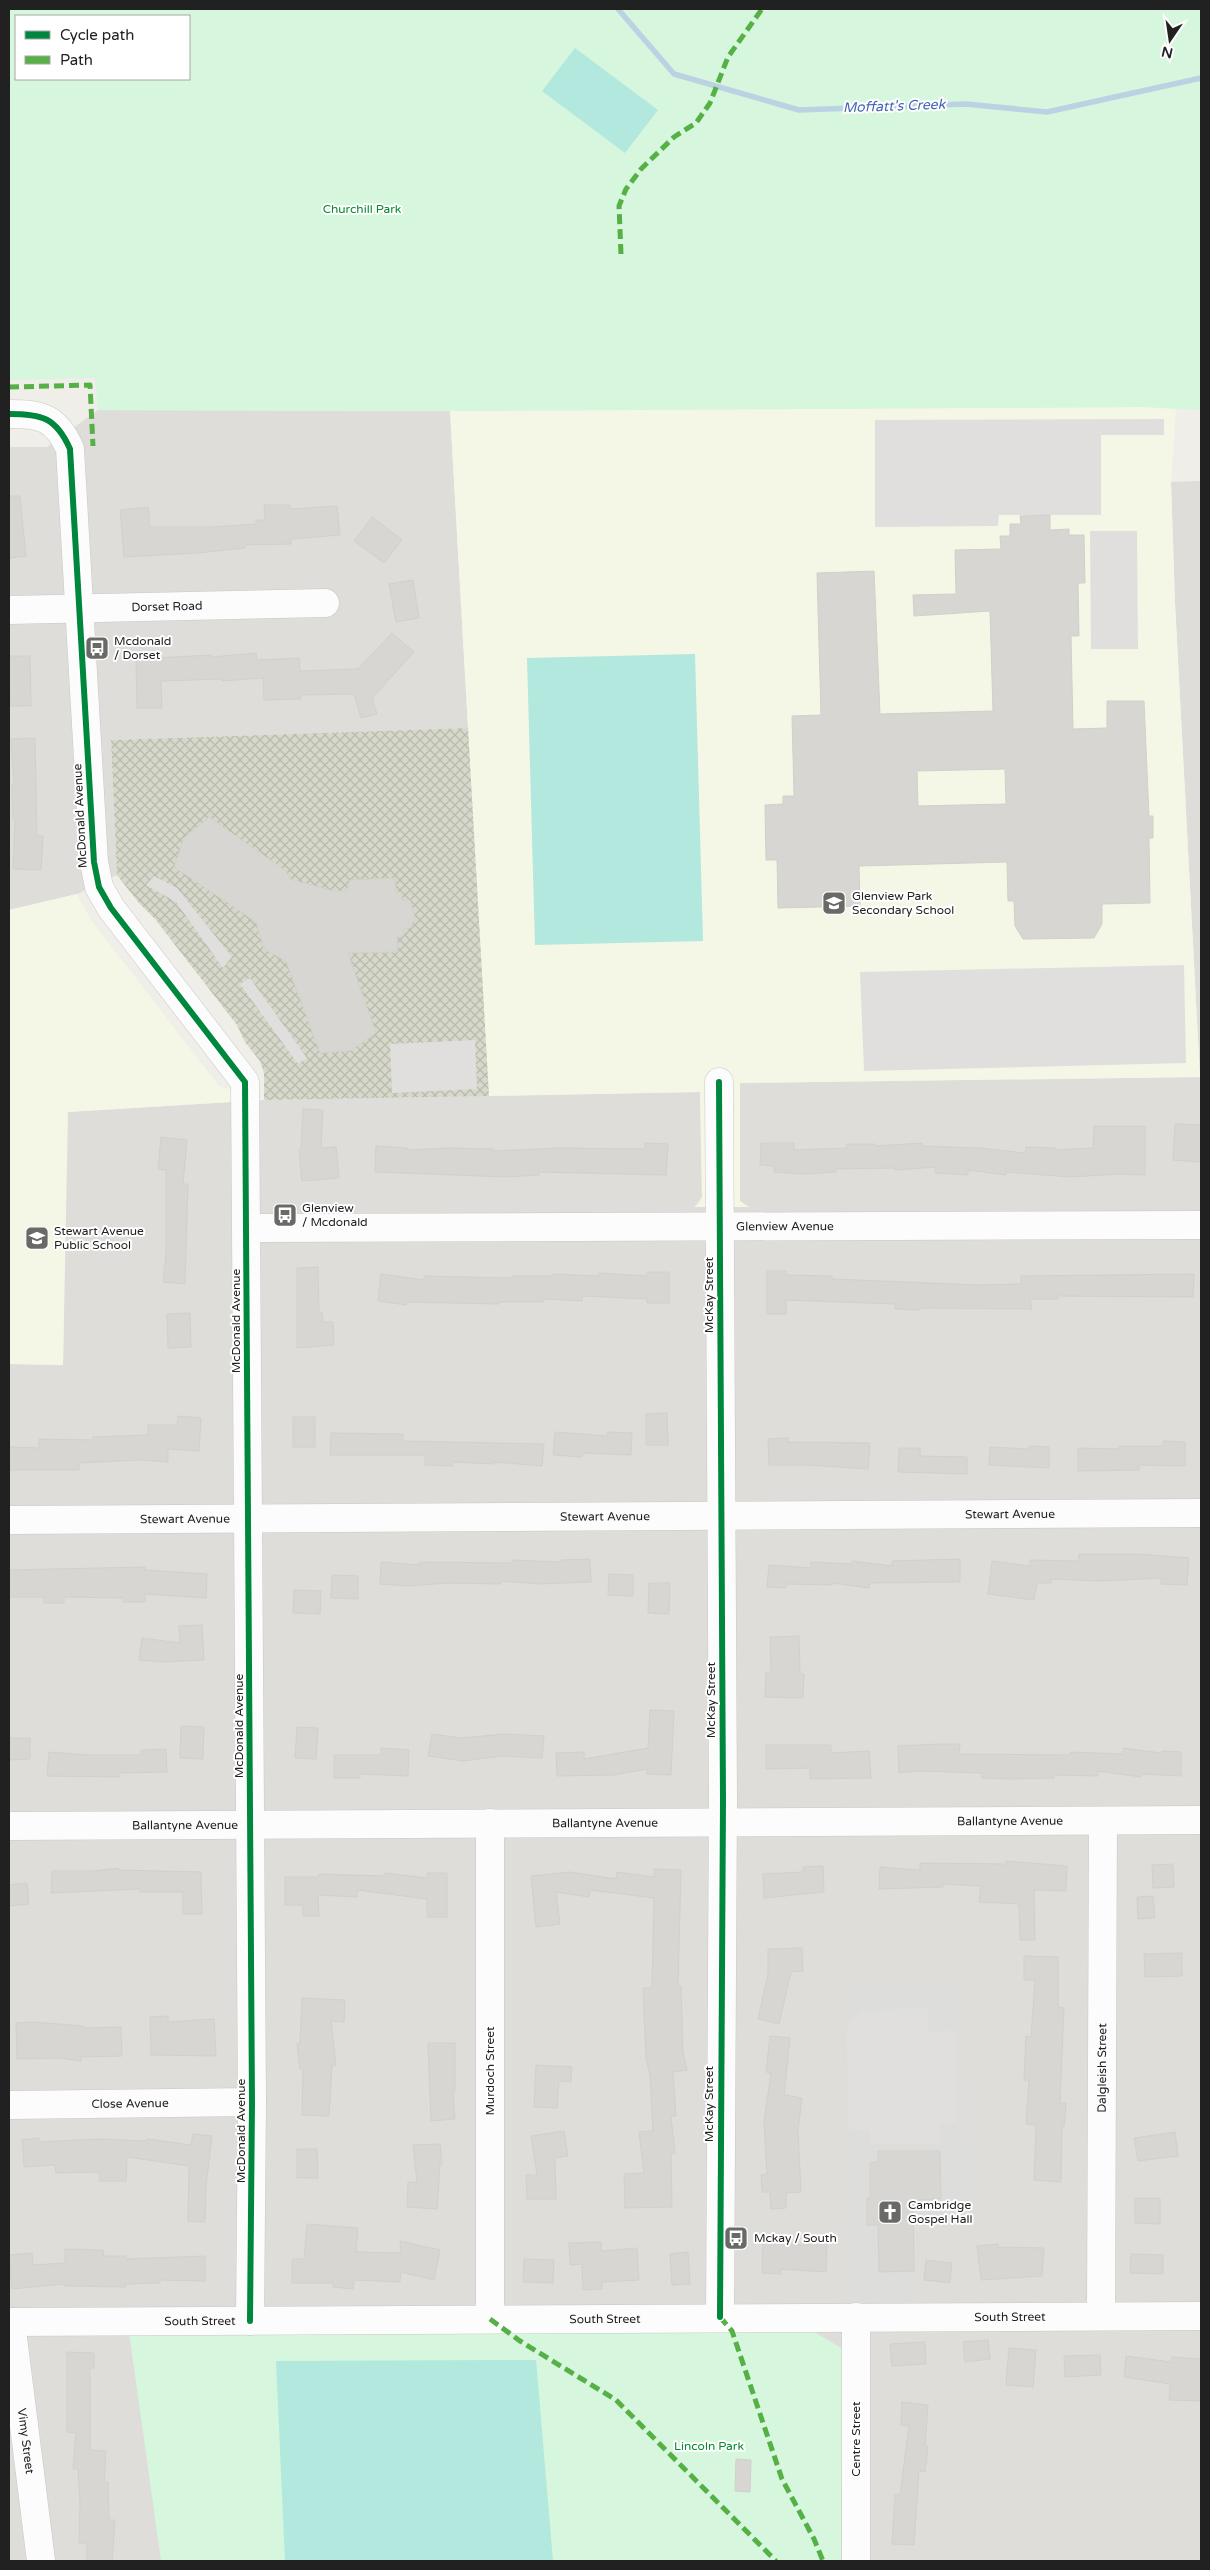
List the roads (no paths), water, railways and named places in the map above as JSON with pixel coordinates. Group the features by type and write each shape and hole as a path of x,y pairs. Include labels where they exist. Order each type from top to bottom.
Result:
{"street":[{"name":"McDonald Avenue","path":"9,414 33,414 51,421 63,434 70,449 95,874 99,887 111,908 245,1082 250,1518 252,2102 250,2322"},
{"name":"Dorset Road","path":"9,610 325,603"},
{"name":"McKay Street","path":"719,1082 722,1823 720,2317"},
{"name":"Glenview Avenue","path":"247,1228 1201,1225"},
{"name":"Stewart Avenue","path":"9,1520 1201,1513"},
{"name":"Ballantyne Avenue","path":"9,1826 1201,1820"},
{"name":"Dalgleish Street","path":"1102,2316 1103,1821"},
{"name":"Murdoch Street","path":"490,1824 490,2319"},
{"name":"Close Avenue","path":"9,2105 252,2102"},
{"name":"South Street","path":"10,2322 1201,2316"},
{"name":"Centre Street","path":"856,2317 856,2561"},
{"name":"Vimy Street","path":"10,2322 41,2561"}],"waterway":[{"name":"Moffatt's Creek","path":"618,9 674,74 799,110 966,104 1047,112 1201,78"}],"place":[{"name":"Mcdonald / Dorset","path":"97,648"},
{"name":"Glenview Park Secondary School","path":"834,903"},
{"name":"Glenview / Mcdonald","path":"285,1215"},
{"name":"Stewart Avenue Public School","path":"37,1238"},
{"name":"Cambridge Gospel Hall","path":"890,2212"},
{"name":"Mckay / South","path":"736,2238"}],"park label":[{"name":"Churchill Park","path":"362,209"},
{"name":"Lincoln Park","path":"709,2446"}]}
